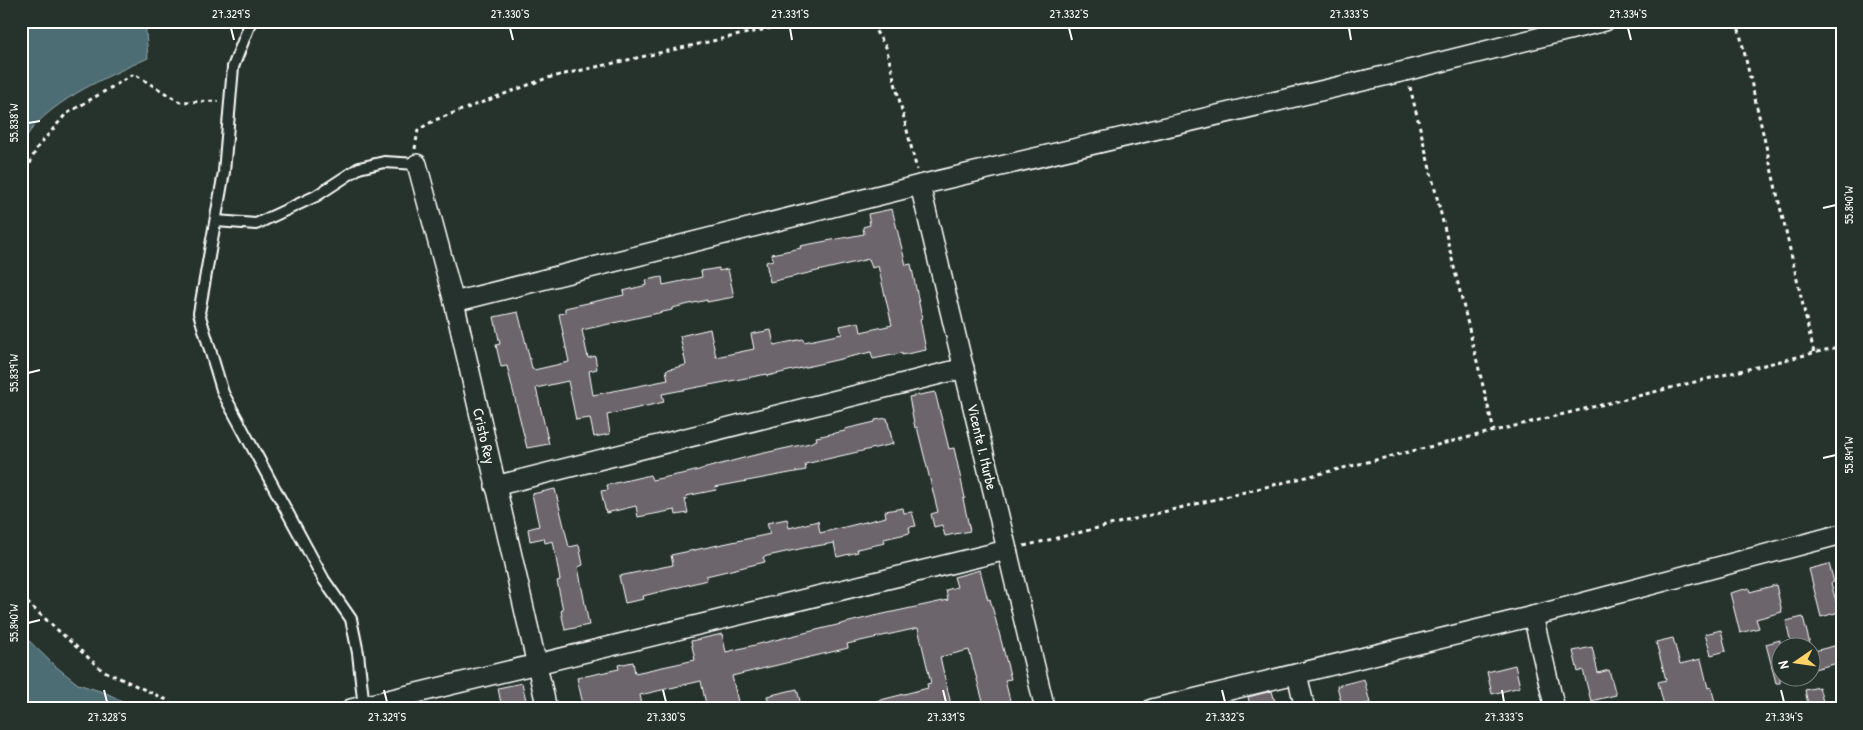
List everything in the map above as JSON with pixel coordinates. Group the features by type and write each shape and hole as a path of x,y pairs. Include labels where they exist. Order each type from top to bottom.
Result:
{"street":[{"path":"454,302 920,185 1605,21"},
{"name":"Cristo Rey","path":"417,164 454,302 547,709"},
{"name":"Vicente I. Iturbe","path":"920,185 1045,709"},
{"path":"495,486 964,368"},
{"path":"1152,709 1533,616 1842,534"},
{"path":"360,708 1007,550"},
{"path":"1533,616 1554,709"},
{"path":"1297,674 1305,709"}],"lane":[{"path":"251,21 233,67 224,172 199,313 223,393 324,580 351,619 358,653 360,708"},
{"path":"216,221 256,224 316,196 359,168 384,162 417,164"}],"path":[{"path":"1736,21 1814,353"},
{"path":"417,164 415,145 418,130 435,120 547,78 775,27 846,22 873,27 886,47 920,185"},
{"path":"1406,70 1494,431"},
{"path":"21,186 36,149 66,114 134,74 180,102 230,100"},
{"path":"1007,550 1842,346"},
{"path":"21,597 102,670 167,700 173,709"}],"water":[{"path":"21,21 145,21 148,58 95,83 60,104 44,116 21,145"},
{"path":"21,633 54,665 78,684 106,693 139,709 21,709"}],"building":[{"path":"892,209 906,265 911,264 922,318 920,319 926,350 873,359 871,352 767,376 767,374 662,394 664,402 607,415 610,434 594,437 590,418 576,420 568,381 536,388 549,444 527,448 507,366 501,367 496,345 500,344 494,317 518,312 534,370 569,362 559,314 565,313 565,308 624,295 623,291 647,285 646,280 662,277 663,285 702,277 701,271 719,268 719,271 728,269 734,297 707,302 707,300 672,308 672,310 582,330 588,358 595,356 597,369 589,371 593,395 668,380 666,370 686,365 680,336 710,329 716,357 754,349 751,334 771,330 774,345 803,339 804,342 842,334 840,326 859,322 861,332 892,325 878,266 872,268 869,259 770,282 766,262 773,260 772,254 801,248 800,246 864,234 863,227 870,225 868,214"},
{"path":"935,392 949,449 954,448 970,531 945,536 942,525 934,527 931,514 938,512 917,427 915,428 909,397"},
{"path":"887,418 893,444 805,464 806,470 715,487 716,490 686,496 688,513 676,515 675,510 638,517 636,506 606,513 601,491 608,490 607,485 650,475 652,480 691,472 810,443 817,440 816,437 845,431 845,429"},
{"path":"555,489 569,547 579,545 583,565 578,567 589,625 565,630 557,581 560,580 553,541 545,543 544,538 530,541 528,529 539,526 532,494"},
{"path":"903,508 904,513 912,512 916,526 909,527 910,533 884,539 885,543 857,549 858,552 837,557 834,543 763,557 765,562 706,576 707,580 643,596 644,599 625,603 619,576 673,565 671,555 770,534 767,523 787,519 789,528 818,521 820,533 886,517 885,511"},
{"path":"1829,564 1834,582 1831,583 1839,612 1821,617 1809,569"},
{"path":"980,570 988,600 990,599 1011,679 1005,680 1012,709 985,709 969,650 940,657 952,709 866,709 865,704 928,688 927,684 931,683 918,628 847,644 848,648 732,676 739,706 728,709 707,709 701,681 640,695 643,709 584,709 577,678 619,669 618,665 633,662 635,673 695,660 691,641 722,634 726,652 948,600 946,590 957,587 954,577"},
{"path":"1776,585 1782,612 1756,619 1759,628 1740,633 1730,593 1749,588 1750,592"},
{"path":"1803,617 1808,638 1790,638 1786,621"},
{"path":"1721,630 1726,651 1711,655 1705,634"},
{"path":"1673,638 1680,664 1701,659 1708,688 1711,687 1717,709 1665,709 1658,682 1666,680 1656,642"},
{"path":"1770,643 1770,660 1766,644"},
{"path":"1842,644 1842,662 1820,668 1820,650"},
{"path":"1592,647 1598,673 1609,670 1616,695 1591,701 1583,670 1578,672 1573,651"},
{"path":"1515,665 1520,687 1492,694 1487,672"},
{"path":"1364,679 1370,703 1343,709 1337,686"},
{"path":"522,683 528,709 502,709 498,688"},
{"path":"1819,688 1824,705 1809,709 1805,690"},
{"path":"797,689 802,709 770,709 767,696"},
{"path":"1272,691 1277,709 1251,709 1248,697"}]}
